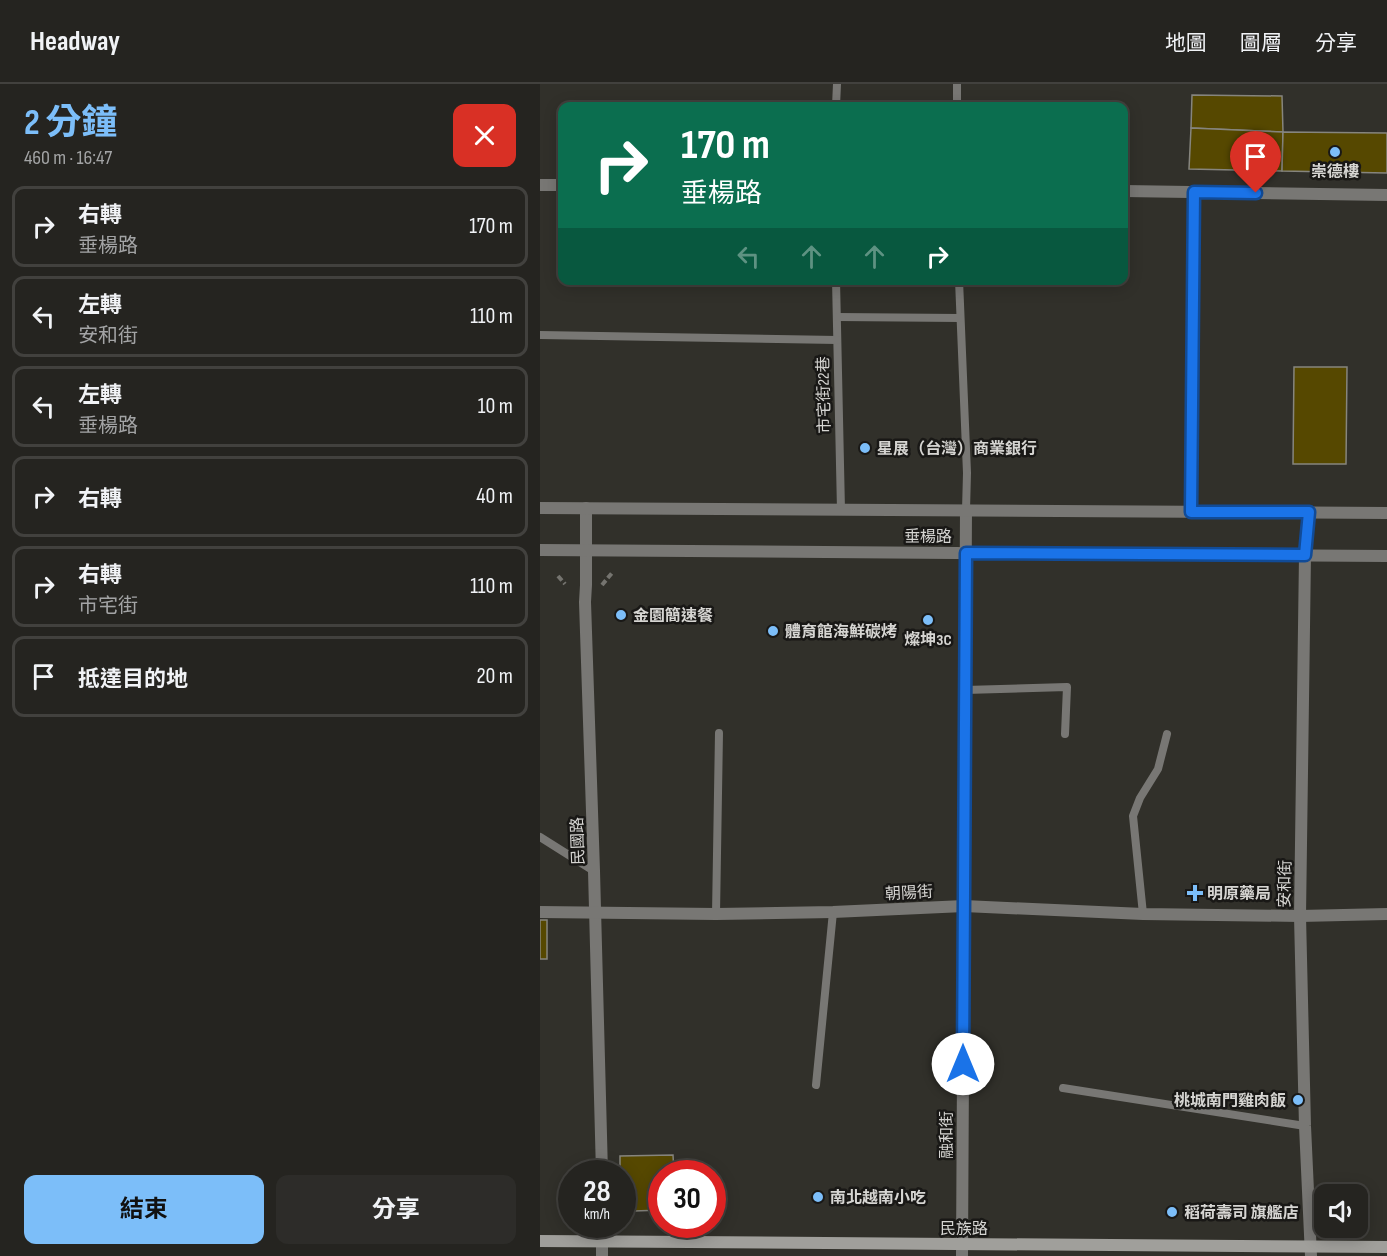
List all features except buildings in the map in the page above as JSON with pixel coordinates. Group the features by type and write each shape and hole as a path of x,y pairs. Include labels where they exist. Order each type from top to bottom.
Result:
{"main road":[{"name":"民族路","path":"540,1241 962,1250 1311,1251 1387,1247"}],"street":[{"path":"540,185 558,185"},
{"path":"1128,191 1387,195"},
{"path":"1191,512 1194,192"},
{"name":"垂楊路","path":"540,508 1387,513"},
{"name":"民國路","path":"586,508 585,602 602,1160"},
{"name":"融和街","path":"962,1250 966,510"},
{"name":"安和街","path":"1309,512 1305,555 1300,916 1305,1126 1311,1251"},
{"name":"垂楊路","path":"540,550 1387,556"},
{"name":"朝陽街","path":"540,912 716,914 964,906 1143,914 1300,916 1387,914"},
{"path":"602,1241 602,1256"}],"lane":[{"path":"836,102 837,84"},
{"path":"957,84 957,102"},
{"name":"市宅街22巷","path":"836,285 841,510"},
{"path":"959,285 967,472 966,510"},
{"path":"837,316 960,318"},
{"path":"540,335 837,340"},
{"path":"965,690 1067,687 1065,734"},
{"path":"716,914 719,733"},
{"path":"1143,914 1133,816 1140,798 1158,769 1167,734"},
{"path":"540,837 594,871"},
{"path":"816,1085 833,912"},
{"path":"1063,1088 1305,1126"}],"path":[{"path":"601,585 612,573"},
{"path":"558,576 565,584"}],"place":[{"name":"崇德樓","path":"1335,152"},
{"name":"星展（台灣）商業銀行","path":"865,448"},
{"name":"金園簡速餐","path":"621,615"},
{"name":"燦坤3C","path":"928,620"},
{"name":"體育館海鮮碳烤","path":"773,631"},
{"name":"明原藥局","path":"1195,893"},
{"name":"桃城南門雞肉飯","path":"1298,1100"},
{"name":"南北越南小吃","path":"818,1197"},
{"name":"稻荷壽司 旗艦店","path":"1172,1212"}],"route":[{"path":"963,1064 966,553 1305,555 1309,512 1191,512 1194,192 1256,193"}]}
